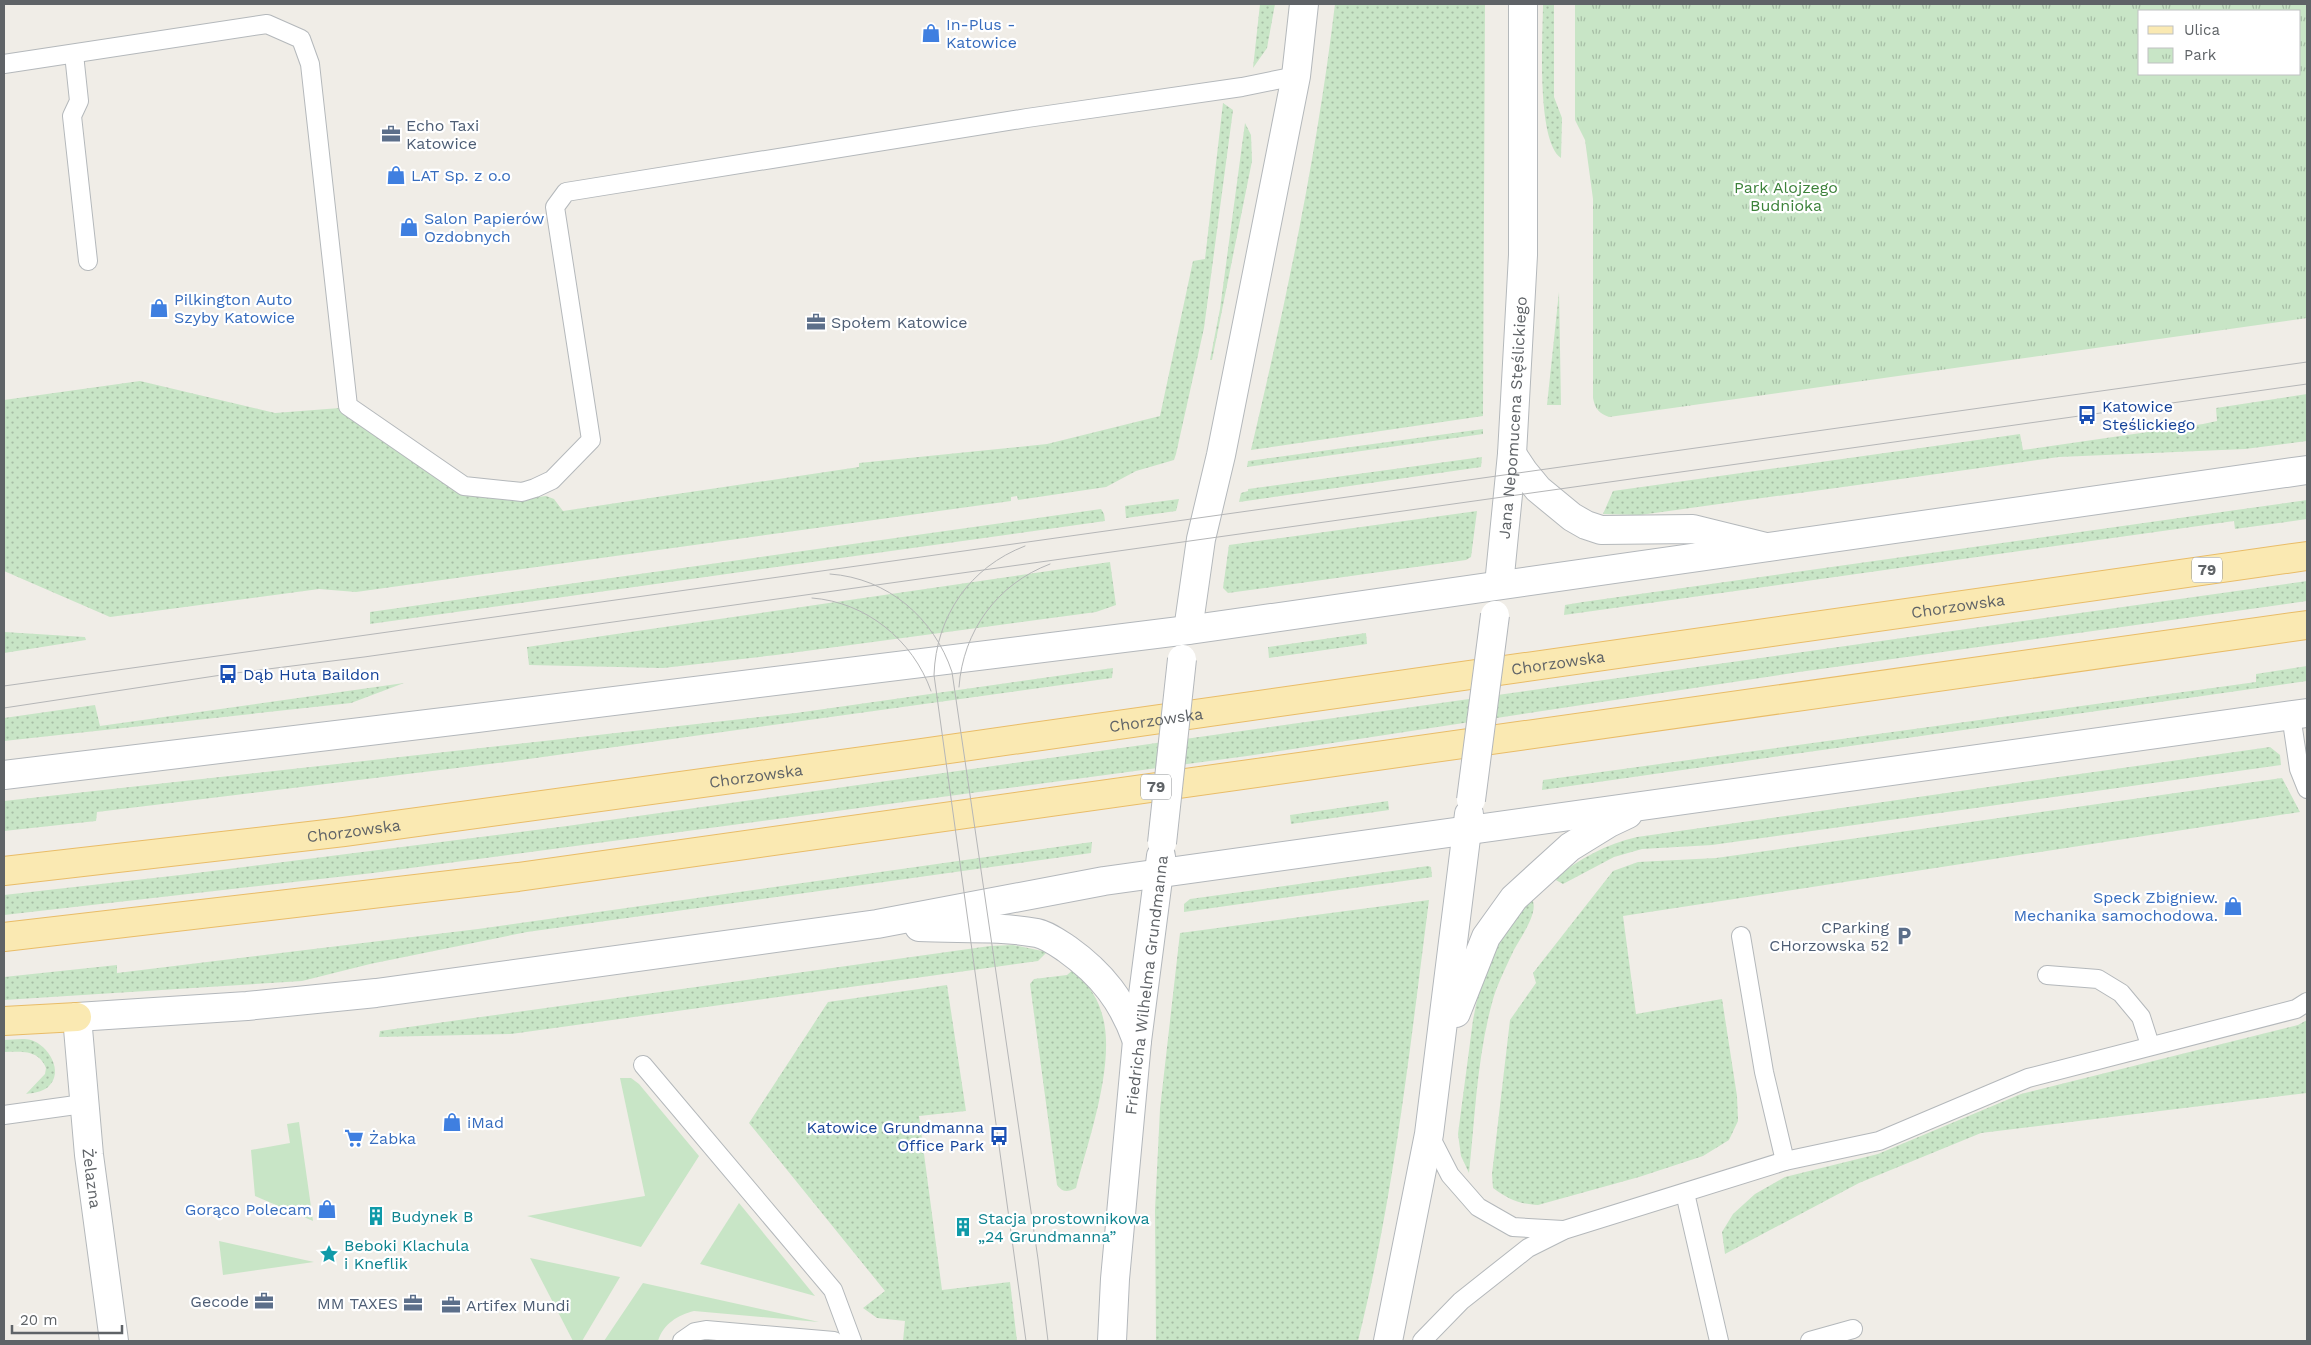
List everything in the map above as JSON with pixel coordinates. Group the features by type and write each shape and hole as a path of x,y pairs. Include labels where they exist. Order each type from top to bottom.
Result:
{"main road":[{"path":"1188,630 1201,539 1221,455 1296,76 1304,4"},
{"name":"Jana Nepomucena Stęślickiego","path":"1467,831 1499,585 1512,454 1523,255 1523,4"},
{"path":"1512,454 1538,489 1572,517 1586,525 1601,530 1693,529 1766,546"},
{"path":"4,775 1188,630 2307,470"},
{"name":"Chorzowska","path":"4,871 344,832 931,752 2307,556"},
{"name":"79","path":"4,937 518,877 2307,625"},
{"name":"Friedricha Wilhelma Grundmanna","path":"1112,1341 1115,1279 1136,1041 1159,873 1182,659 1188,630"},
{"path":"4,1021 247,1006 376,993 877,924 1073,886 1159,873 2299,714"},
{"path":"1440,1057 1486,937 1514,898 1570,847 1609,823 1651,804"},
{"path":"1388,1341 1429,1134 1467,831"},
{"path":"877,924 1038,933 1064,948 1100,975 1127,1015 1136,1041"},
{"name":"Żelazna","path":"77,1017 83,1104 114,1341"}],"lane":[{"path":"4,64 267,24 301,39 310,64 348,406 464,486 522,492 552,480 590,440 555,207 566,192 1027,118 1242,87 1296,76"},
{"path":"74,54 79,101 72,116 88,261"},
{"path":"2299,714 2299,769 2307,790"},
{"path":"1741,936 1764,1072 1785,1161"},
{"path":"2047,975 2098,979 2121,993 2141,1017 2150,1045"},
{"path":"1422,1341 1461,1301 1520,1254 1564,1230 1785,1161 1879,1141 2028,1078 2150,1045 2296,1009 2307,1002"},
{"path":"643,1065 834,1290 852,1341"},
{"path":"4,1115 83,1104"},
{"path":"1429,1134 1450,1175 1478,1207 1513,1228 1564,1230"},
{"path":"1685,1193 1719,1341"},
{"path":"1810,1341 1853,1328"},
{"path":"682,1341 695,1332 706,1330 834,1341"}],"green space":[{"path":"1260,4 1275,4 1267,48 1253,68"},
{"path":"1335,4 1485,4 1483,416 1251,450 1310,172"},
{"path":"1543,4 1554,4 1554,97 1562,118 1561,158 1553,147 1544,110 1542,62"},
{"name":"Park Alojzego Budnioka","path":"1575,4 2307,4 2307,318 1609,417 1598,410 1593,398 1593,199 1585,140 1575,120"},
{"path":"1223,103 1233,110 1204,328 1176,454 1174,460 1136,471 1106,487 1018,500 1017,496 1011,497 1011,501 356,592 319,589 110,617 4,571 4,400 140,381 275,413 340,408 461,494 523,499 546,496 554,499 563,511 859,467 859,463 1047,444 1160,416 1193,261 1205,259"},
{"path":"1245,123 1251,135 1252,161 1212,360 1210,360 1220,309"},
{"path":"1559,292 1561,405 1547,405"},
{"path":"2307,394 2307,441 2245,449 2059,457 1640,515 1603,514 1613,491 2020,434 2023,450 2203,424 2217,421 2216,408"},
{"path":"1483,429 1483,434 1247,467 1248,461"},
{"path":"1482,457 1481,467 1239,502 1241,493 1248,491 1248,489"},
{"path":"1179,499 1176,511 1126,518 1125,506"},
{"path":"2307,500 2307,519 2235,529 2234,521 1564,615 1565,605 1583,602"},
{"path":"1101,509 1105,521 370,624 370,612"},
{"path":"1477,511 1471,557 1466,560 1228,593 1223,588 1229,545"},
{"path":"1110,562 1116,605 1096,612 776,655 663,668 529,665 527,647"},
{"path":"2307,581 2307,601 1799,672 1247,756 373,873 4,915 4,895 180,875 567,826"},
{"path":"4,632 85,637 86,640 4,653"},
{"path":"1366,633 1367,644 1269,658 1268,647"},
{"path":"2307,666 2307,681 1542,790 1543,780 2256,682 2256,674"},
{"path":"1113,668 1112,678 514,761 97,812 96,821 4,831 4,801 796,713"},
{"path":"404,683 351,703 4,741 4,718 95,705 100,726"},
{"path":"2270,747 2280,755 2281,765 1712,845 1642,849 1614,857 1563,884 1554,879 1593,853 1637,837"},
{"path":"2282,778 2300,812 1623,916 1636,1014 1722,999 1737,1096 1738,1121 1729,1140 1703,1156 1639,1177 1538,1205 1514,1200 1493,1188 1492,1174 1510,1020 1536,983 1533,973 1613,871 1638,862 1716,858"},
{"path":"1388,801 1389,810 1291,824 1290,815"},
{"path":"1092,842 1091,853 527,932 370,964 302,981 4,1000 4,977 117,965 117,973 478,929"},
{"path":"1431,867 1432,877 1184,912 1184,904 1190,899"},
{"path":"1532,899 1534,905 1531,919 1498,984 1487,1024 1477,1088 1469,1173 1461,1156 1458,1134 1473,1020 1479,990 1490,959 1502,936"},
{"path":"1429,900 1400,1122 1382,1232 1358,1341 1156,1341 1155,1210 1160,1109 1180,933"},
{"path":"1013,945 1047,952 1038,961 511,1034 379,1037 380,1031 990,946"},
{"path":"1074,969 1090,989 1099,1005 1105,1030 1106,1052 1104,1075 1094,1124 1076,1188 1066,1191 1057,1185 1030,984 1034,979 1067,975"},
{"path":"947,985 966,1111 919,1116 942,1290 1010,1282 1017,1341 903,1341 905,1321 877,1318 863,1308 885,1291 749,1123 828,1002"},
{"path":"2307,1020 2307,1093 1981,1133 1859,1183 1725,1254 1722,1232 1733,1214 1755,1194 1785,1177 1878,1154 2021,1094 2298,1025"},
{"path":"4,1040 31,1040 43,1047 55,1067 53,1081 48,1087 26,1094 45,1074 46,1068 43,1062 34,1055 23,1052 4,1052"},
{"path":"620,1078 631,1078 639,1084 699,1156 641,1247 527,1216 645,1196"},
{"path":"299,1122 313,1221 255,1196 251,1150 290,1143 287,1124"},
{"path":"739,1203 815,1296 700,1264"},
{"path":"219,1241 314,1262 223,1275"},
{"path":"530,1258 620,1277 582,1341 573,1341"},
{"path":"643,1283 819,1322 694,1311 682,1315 667,1325 658,1341 604,1341"}],"tram line":[{"path":"4,686 2307,362"},
{"path":"4,708 228,674 364,657 2307,384"},
{"path":"1025,546 1005,555 988,567 973,580 960,596 949,614 941,633 936,653 934,675 1026,1341"},
{"path":"959,687 967,647 986,612 1014,584 1050,564"},
{"path":"830,574 851,577 871,583 906,604 934,634 952,672 1038,1259 1048,1341"},
{"path":"812,598 832,601 851,607 885,627 900,640 912,656 923,673 931,691"}],"place":[{"name":"In-Plus - Katowice","path":"931,33"},
{"name":"Echo Taxi Katowice","path":"391,134"},
{"name":"LAT Sp. z o.o","path":"396,175"},
{"name":"Salon Papierów Ozdobnych","path":"409,227"},
{"name":"Pilkington Auto Szyby Katowice","path":"159,308"},
{"name":"Społem Katowice","path":"816,322"},
{"name":"Katowice Stęślickiego","path":"2087,415"},
{"name":"Dąb Huta Baildon","path":"228,674"},
{"name":"Speck Zbigniew. Mechanika samochodowa.","path":"2233,906"},
{"name":"CParking CHorzowska 52","path":"1904,936"},
{"name":"iMad","path":"452,1122"},
{"name":"Katowice Grundmanna Office Park","path":"999,1136"},
{"name":"Żabka","path":"354,1138"},
{"name":"Gorąco Polecam","path":"327,1209"},
{"name":"Budynek B","path":"376,1216"},
{"name":"Stacja prostownikowa „24 Grundmanna”","path":"963,1227"},
{"name":"Beboki Klachula i Kneflik","path":"329,1254"},
{"name":"Gecode","path":"264,1301"},
{"name":"MM TAXES","path":"413,1303"},
{"name":"Artifex Mundi","path":"451,1305"}]}
